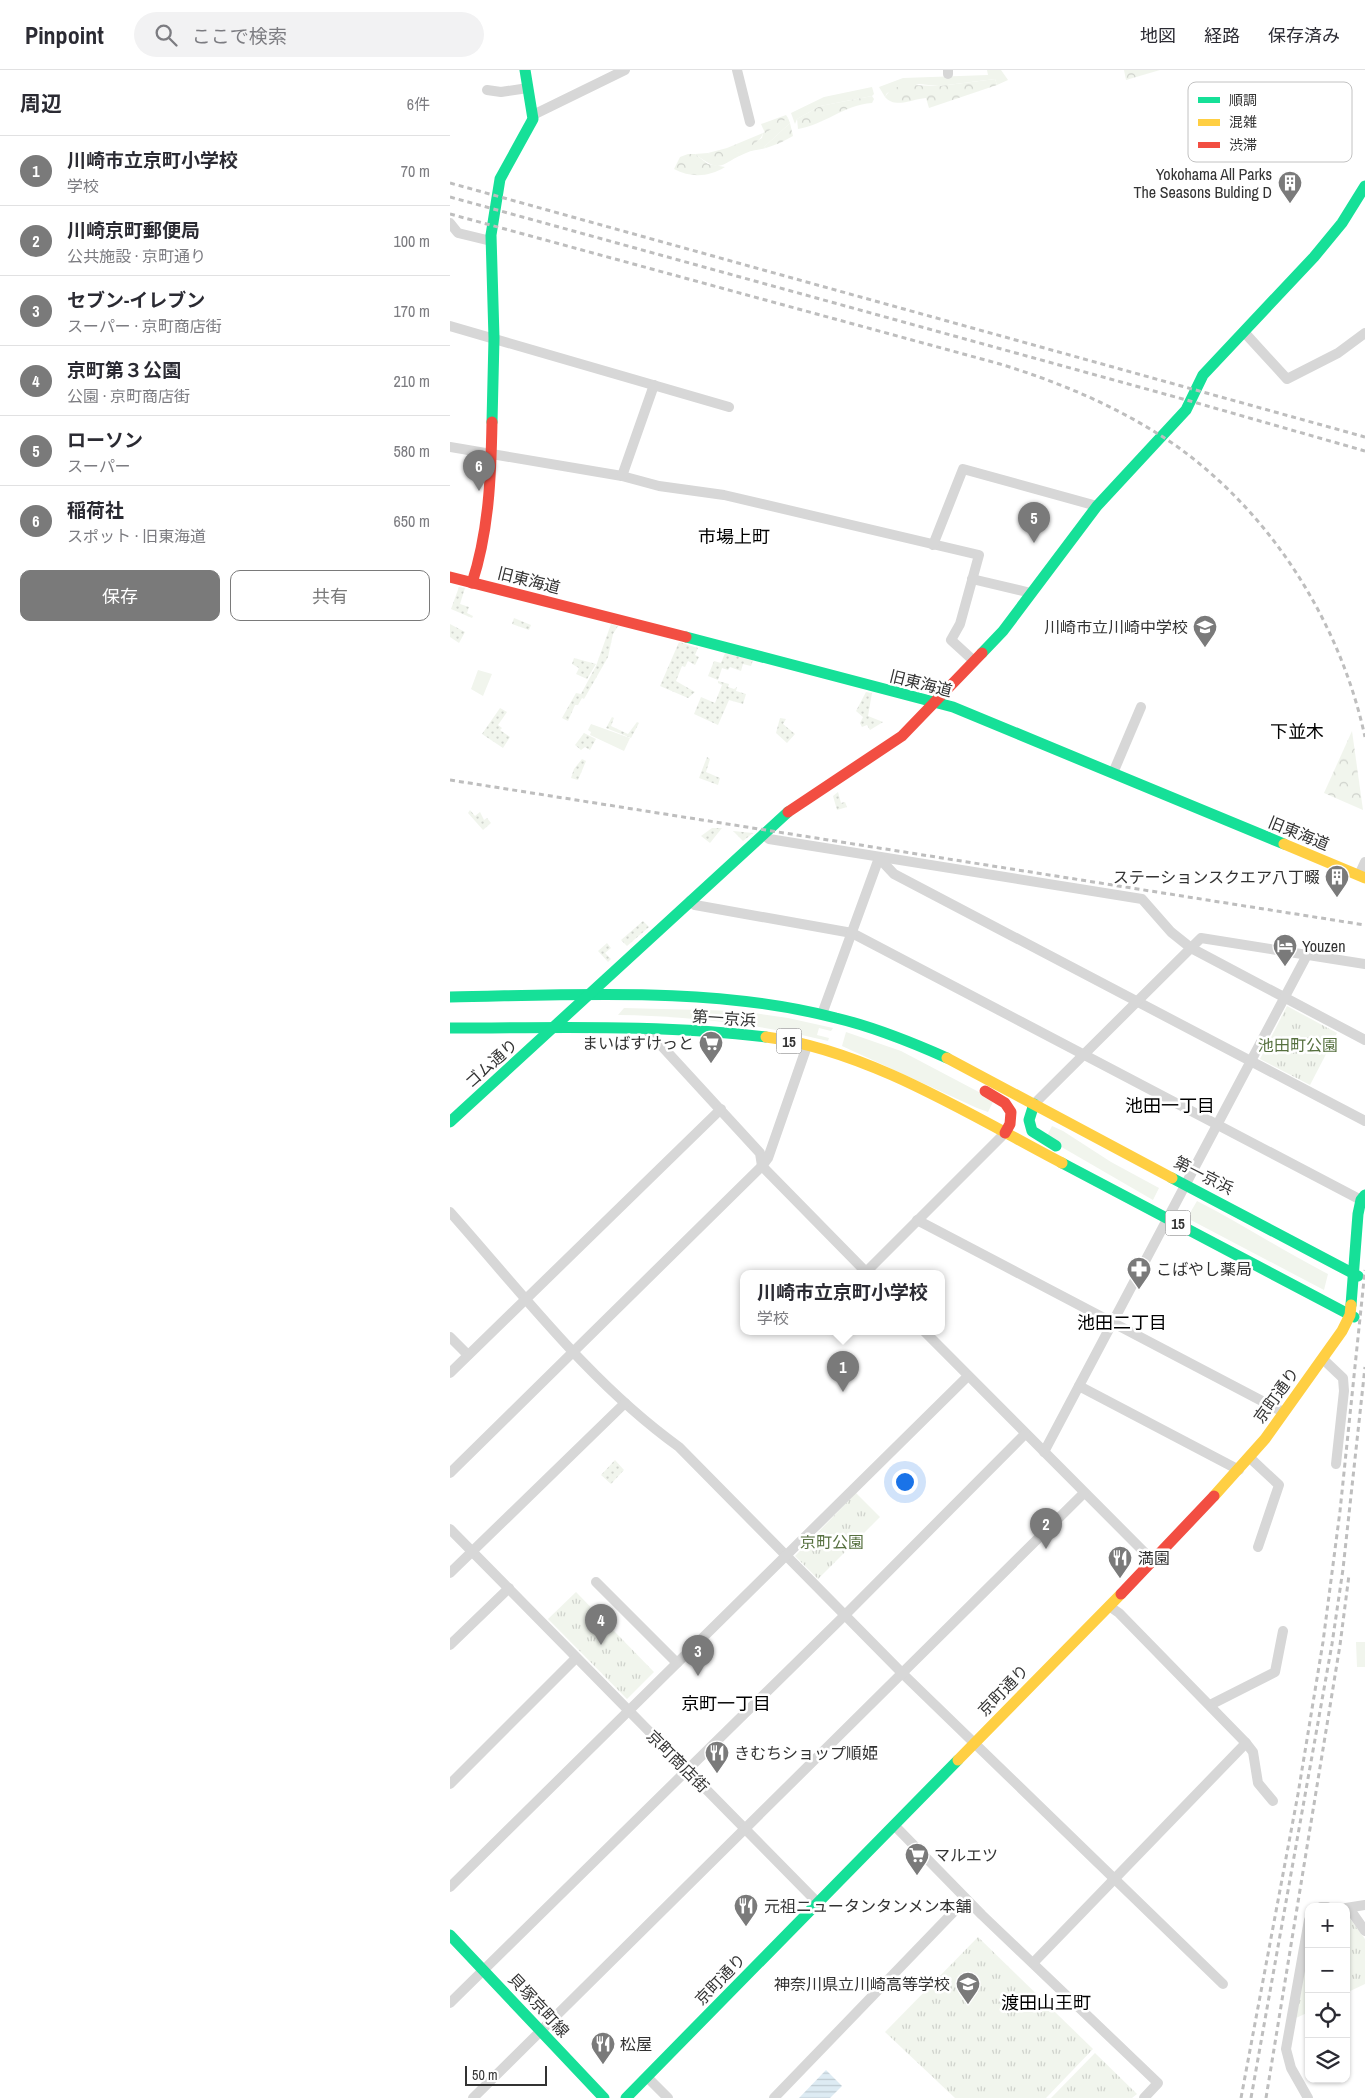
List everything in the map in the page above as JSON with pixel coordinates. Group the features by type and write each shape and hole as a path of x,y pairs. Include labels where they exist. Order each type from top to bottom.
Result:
{"main road":[{"path":"472,583 479,561 487,517 492,453 494,338 491,241 500,178 533,115 525,70"},
{"name":"ゴム通り","path":"450,1122 784,815 898,739 1003,631 1097,506 1186,410 1203,375 1342,223 1365,186"},
{"name":"旧東海道","path":"450,577 615,618 953,707 1362,877"},
{"name":"第一京浜","path":"450,996 587,995 692,998 822,1014 903,1040 946,1058 1186,1185 1242,1212 1288,1240 1355,1274"},
{"name":"第一京浜","path":"450,1028 646,1029 732,1033 772,1038 832,1051 890,1074 1352,1316"},
{"name":"第一京浜","path":"903,1040 926,1060 1004,1102 1012,1111 1012,1119"},
{"path":"1028,1118 1034,1104"},
{"name":"第一京浜","path":"1028,1118 1027,1123 1036,1135 1089,1164 1120,1185 1144,1207"},
{"path":"1005,1133 1012,1119"},
{"name":"京町通り","path":"626,2098 1153,1561 1250,1457 1352,1316 1363,1198"},
{"name":"貝塚京町線","path":"450,1935 604,2098"}],"street":[{"path":"533,115 625,70"},
{"path":"738,70 750,122"},
{"path":"487,90 501,92 528,88"},
{"path":"450,223 458,233 491,241"},
{"path":"450,326 728,407"},
{"path":"1244,332 1287,379 1338,353 1365,333"},
{"path":"622,476 654,385"},
{"path":"450,447 622,476 659,486 724,495 979,555 960,624 951,640 974,661"},
{"path":"933,545 964,468 1097,506"},
{"path":"972,579 1030,593"},
{"path":"1113,773 1141,707"},
{"path":"763,834 769,839 1142,899 1171,932 1191,948 1365,1040"},
{"path":"822,1014 880,858"},
{"path":"880,858 894,874 1365,1121"},
{"path":"1362,877 1365,862"},
{"path":"690,901 695,905 852,933 1217,1124 1363,1198"},
{"path":"869,1270 1201,938 1365,964"},
{"path":"1044,1452 1307,955"},
{"path":"646,1029 760,1153 762,1166 865,1270"},
{"path":"450,1473 762,1166 768,1158 808,1046"},
{"path":"986,1123 1005,1123 1034,1104"},
{"path":"450,1373 721,1109"},
{"path":"1005,1133 1028,1118 1042,1114 1055,1114"},
{"path":"450,1212 575,1352 626,1403 650,1426 680,1448 903,1674 1223,1984"},
{"path":"917,1220 1112,1324 1283,1412"},
{"path":"928,1335 1153,1561"},
{"path":"450,1337 468,1355"},
{"path":"1323,1358 1342,1378 1344,1391 1336,1464"},
{"path":"450,1887 968,1376"},
{"path":"1079,1386 1239,1470"},
{"path":"450,1573 626,1403"},
{"path":"450,2003 845,1615 1025,1434"},
{"path":"1250,1457 1279,1485 1258,1547"},
{"path":"473,2098 1084,1493"},
{"name":"京町商店街","path":"450,1529 817,1902"},
{"path":"596,1582 677,1663"},
{"path":"450,1645 509,1588"},
{"path":"1109,1606 1246,1743 1253,1752 1258,1783 1273,1801"},
{"path":"1210,1705 1275,1672 1283,1631"},
{"path":"450,1784 576,1658"},
{"path":"1034,1962 1246,1743"},
{"path":"894,1826 966,1899 1034,1962 1158,2083 1144,2098"},
{"path":"774,2098 966,1899"},
{"path":"1350,1908 1365,1905"},
{"path":"1350,1911 1365,1931"},
{"path":"1305,1942 1286,2049 1291,2068 1308,2098"},
{"path":"647,2076 668,2098"}],"green space":[{"path":"987,70 1001,70 1008,80 997,85 995,79 939,86 919,84 887,93 885,97 879,87 903,78 988,75"},
{"path":"1124,70 1160,70 1126,80"},
{"path":"995,79 997,85 929,108 926,98 899,103 889,101 885,97 890,91 902,86 940,86"},
{"path":"872,87 874,94 872,96 820,106 797,119 795,124 791,113 824,97"},
{"path":"872,96 874,99 872,103 852,107 817,124 798,129 797,119 820,106"},
{"path":"786,115 788,118 765,133 761,124"},
{"path":"788,118 790,123 764,147 766,148 748,152 721,166 711,164 695,154 708,153 719,158 739,152 762,138 763,133"},
{"path":"790,123 793,136 780,143 764,147"},
{"path":"763,133 757,142 730,156 718,158 708,153 727,148"},
{"path":"695,154 708,164 725,167 713,173 700,175 687,174 674,169 680,157"},
{"path":"459,587 465,588 460,604 469,607 467,613 473,616 472,618 451,609"},
{"path":"514,618 531,625 529,630 512,624"},
{"path":"450,624 465,632 459,643 450,637"},
{"path":"611,624 618,626 613,634 608,657 584,699 582,698 578,705 575,705 568,721 562,718 576,693 581,694 596,666"},
{"path":"679,642 698,648 695,655 699,657 695,665 688,661 685,667 682,666 676,681 695,692 688,698 660,686"},
{"path":"725,653 753,660 751,666 743,664 741,671 730,667 728,670 722,668 718,680 708,676 714,661 721,663"},
{"path":"574,658 596,664 587,679 576,674 579,668 572,664"},
{"path":"478,670 492,674 483,696 471,689"},
{"path":"718,681 729,684 728,687 734,689 737,687 736,691 746,694 743,704 729,700 718,725 694,714 701,697 715,703 722,685"},
{"path":"866,692 872,693 868,716 883,722 870,730 867,725 862,727 860,723 863,717 856,711"},
{"path":"500,708 507,712 498,725 502,728 500,730 510,737 503,748 482,734"},
{"path":"612,717 614,718 611,726 628,734 637,722 639,723 631,738 606,728"},
{"path":"780,718 786,719 783,724 795,734 787,743 776,733"},
{"path":"591,724 630,738 624,751 590,735 591,732 588,730"},
{"path":"1352,731 1363,810 1324,793"},
{"path":"584,733 596,739 590,750 585,747 581,750 575,745"},
{"path":"707,757 710,759 706,772 720,778 718,785 699,778"},
{"path":"582,759 586,761 578,780 571,778 574,769"},
{"path":"838,792 841,803 845,802 847,807 837,810 833,796"},
{"path":"470,810 475,816 480,812 484,820 487,818 491,823 483,830 468,813"},
{"path":"712,828 722,828 710,843 701,836"},
{"path":"733,831 753,833 743,841"},
{"path":"643,921 649,927 627,946 621,940"},
{"path":"607,943 611,948 605,953 611,959 608,962 598,951"},
{"name":"池田町公園","path":"1287,1006 1337,1033 1310,1085 1260,1059"},
{"path":"624,1008 740,1011 788,1018 833,1028 831,1031 819,1028 817,1035 829,1038 828,1041 724,1022 618,1015"},
{"path":"846,1032 901,1051 994,1100 988,1112 842,1046"},
{"path":"1052,1126 1111,1162 1159,1188 1153,1200 1046,1138"},
{"path":"1197,1201 1328,1274 1324,1290 1187,1218"},
{"path":"615,1460 624,1470 611,1484 601,1475"},
{"name":"京町公園","path":"856,1493 880,1517 818,1579 795,1556"},
{"path":"576,1592 654,1672 627,1699 548,1619"},
{"path":"1356,1642 1365,1642 1365,1667 1357,1667"},
{"path":"1350,1918 1365,1939 1365,1984 1350,1991"},
{"path":"978,1937 1093,2049 1046,2098 955,2098 885,2032"},
{"path":"1305,1964 1305,2014 1296,2018"},
{"path":"1095,2053 1137,2094 1132,2098 1051,2098"}],"shaded area":[{"path":"826,2070 842,2086 830,2098 799,2098"}],"railway":[{"path":"450,183 1365,437"},
{"path":"450,197 1365,451"},
{"path":"450,214 1000,364 1068,388 1134,419 1175,445 1210,472 1242,503 1271,537 1297,573 1319,612 1338,652 1354,694 1365,737"},
{"path":"450,780 1365,925"},
{"path":"1241,2098 1298,1794 1323,1642 1340,1511 1365,1270"},
{"path":"1251,2098 1332,1644 1343,1569 1365,1367"},
{"path":"1266,2098 1340,1645 1349,1575"}],"traffic: fast":[{"path":"492,422 494,338 491,235 500,179 533,119 525,70"},
{"path":"982,653 1003,631 1097,506 1186,410 1203,375 1314,257 1342,223 1365,186"},
{"path":"686,637 953,707 1284,844"},
{"path":"450,1122 788,812"},
{"path":"450,997 595,994 693,997 742,1001 790,1008 836,1018 892,1035 947,1058"},
{"path":"450,1028 648,1028 766,1037"},
{"path":"1034,1104 1029,1120 1032,1131 1056,1146"},
{"path":"1062,1163 1354,1317"},
{"path":"1172,1178 1358,1276"},
{"path":"1351,1305 1358,1214 1361,1200 1365,1195"},
{"path":"626,2098 958,1760"},
{"path":"450,1935 604,2098"}],"traffic: slow":[{"path":"1284,844 1365,878"},
{"path":"766,1037 804,1044 881,1070 956,1106 1062,1163"},
{"path":"947,1058 1172,1178"},
{"path":"1214,1496 1265,1439 1342,1331 1350,1315 1351,1305"},
{"path":"958,1760 1121,1594"}],"traffic: jam":[{"path":"472,583 486,523 490,483 492,422"},
{"path":"450,577 686,637"},
{"path":"788,812 902,736 982,653"},
{"path":"985,1091 1005,1103 1011,1112 1010,1124 1005,1133"},
{"path":"1121,1594 1214,1496"}],"place":[{"name":"Yokohama All Parks The Seasons Bulding D","path":"1290,204"},
{"name":"稲荷社","path":"479,491"},
{"name":"ローソン","path":"1034,543"},
{"name":"川崎市立川崎中学校","path":"1205,648"},
{"name":"ステーションスクエア八丁畷","path":"1337,898"},
{"name":"Youzen","path":"1285,967"},
{"name":"まいばすけっと","path":"711,1064"},
{"name":"こばやし薬局","path":"1139,1290"},
{"name":"川崎市立京町小学校","path":"843,1392"},
{"name":"川崎京町郵便局","path":"1046,1549"},
{"name":"満園","path":"1120,1579"},
{"name":"京町第３公園","path":"601,1645"},
{"name":"セブン-イレブン","path":"698,1676"},
{"name":"きむちショップ順姫","path":"717,1774"},
{"name":"マルエツ","path":"917,1876"},
{"name":"元祖ニュータンタンメン本舗","path":"746,1927"},
{"name":"神奈川県立川崎高等学校","path":"968,2005"},
{"name":"松屋","path":"603,2065"}],"district":[{"name":"市場上町","path":"734,536"},
{"name":"下並木","path":"1297,731"},
{"name":"池田一丁目","path":"1170,1105"},
{"name":"池田二丁目","path":"1122,1322"},
{"name":"京町一丁目","path":"726,1703"},
{"name":"渡田山王町","path":"1046,2002"}]}
